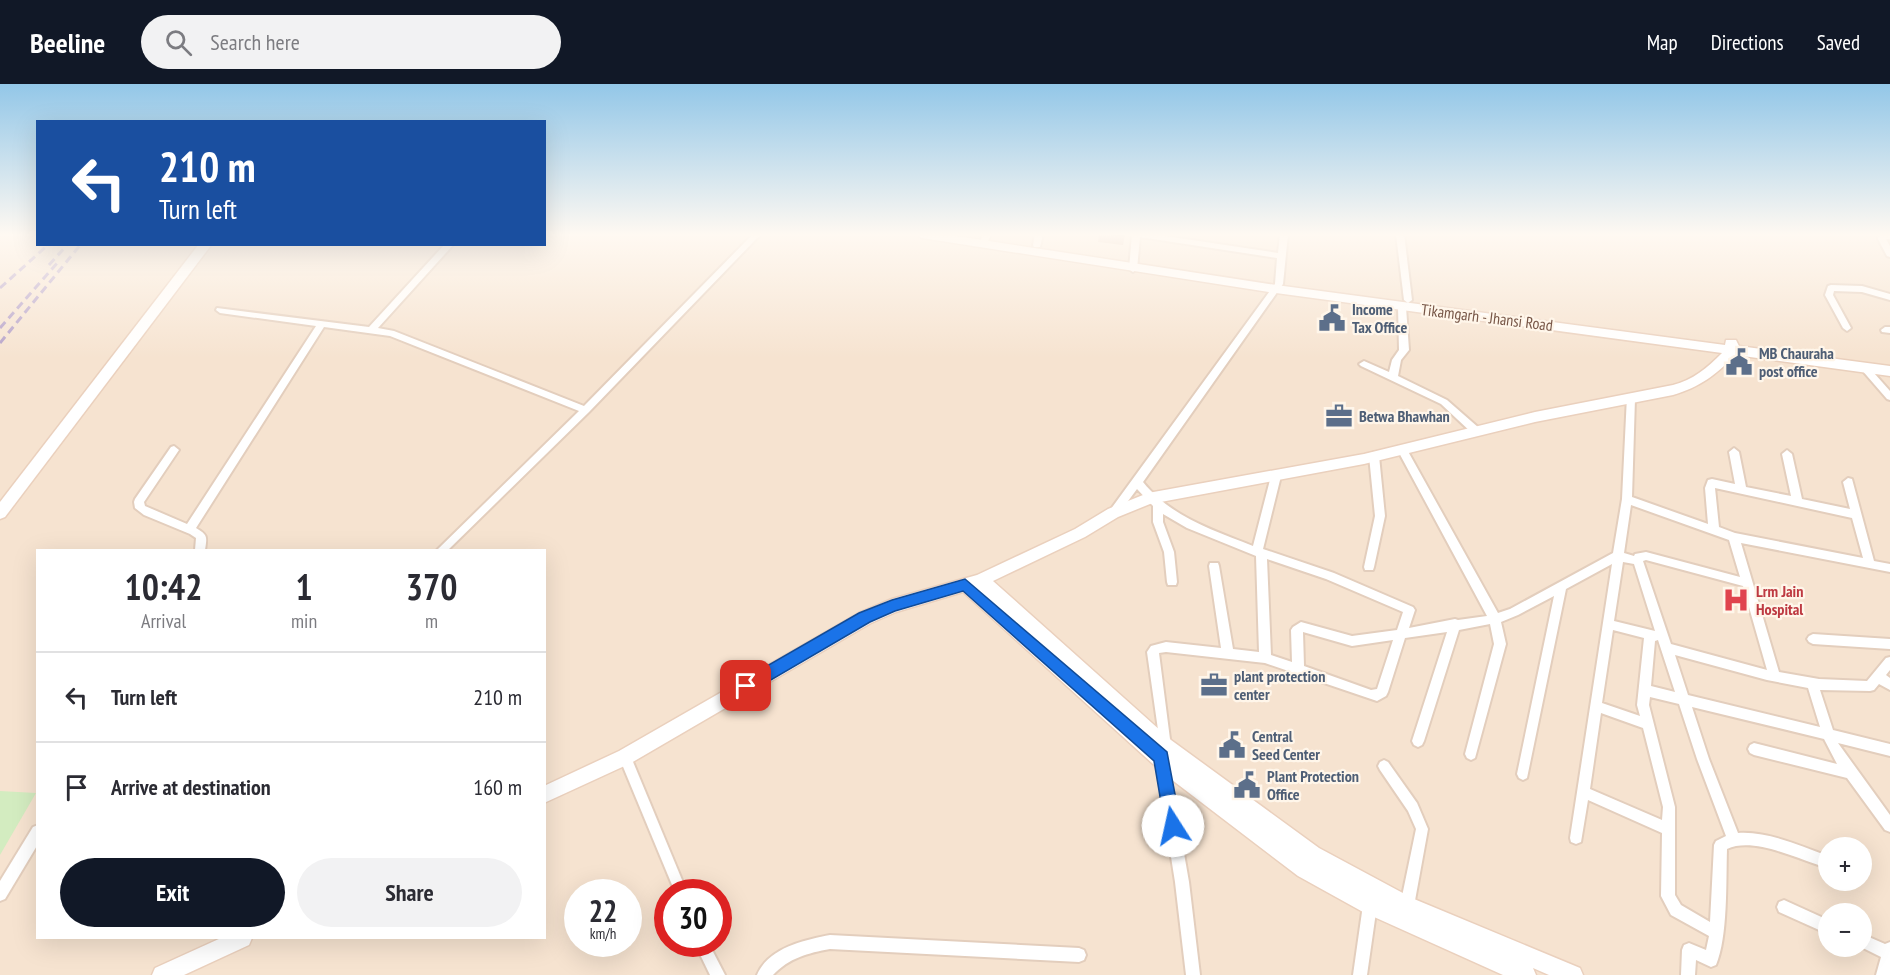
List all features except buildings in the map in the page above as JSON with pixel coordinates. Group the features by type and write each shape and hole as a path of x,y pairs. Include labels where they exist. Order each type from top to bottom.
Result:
{"street":[{"path":"0,513 182,276"},
{"path":"372,329 421,276"},
{"path":"443,549 586,410 717,276"},
{"name":"Tikamgarh - Jhansi Road","path":"1202,276 1732,346"},
{"path":"1113,513 1277,287 1279,276"},
{"path":"1393,377 1397,360 1404,350 1403,276"},
{"path":"1848,328 1828,291 1831,288 1862,289 1890,297"},
{"path":"220,310 372,329 417,341 586,410"},
{"path":"190,528 322,323"},
{"path":"1732,346 1890,363"},
{"path":"1732,346 1890,371"},
{"path":"546,794 625,757 856,622 892,606 973,582 1080,533 1113,513 1153,502 1689,386 1710,373 1732,346"},
{"path":"1364,364 1444,402 1476,431"},
{"path":"1864,367 1890,397"},
{"path":"1576,838 1627,499 1630,398"},
{"path":"1402,449 1496,619 1500,644 1471,754"},
{"path":"174,450 139,502 140,508 152,515 190,528 201,536 200,549"},
{"path":"1734,452 1741,489"},
{"path":"1787,454 1797,501"},
{"path":"1369,567 1380,516 1374,456"},
{"path":"1264,658 1259,553 1276,476"},
{"path":"1137,482 1153,502 1182,521 1259,553 1330,576 1407,608 1410,613 1380,695 1371,695 1264,658 1166,647 1155,649 1153,652 1163,752 1193,975"},
{"path":"1848,482 1870,564"},
{"path":"1714,530 1710,485 1718,483 1857,515"},
{"path":"1627,499 1734,537 1890,568"},
{"path":"1153,502 1169,552 1172,582"},
{"path":"1734,537 1774,675"},
{"path":"1298,669 1297,630 1301,627 1352,641 1496,619 1514,612 1618,556 1638,561"},
{"path":"1638,561 1639,557 1646,556 1747,583"},
{"path":"1638,561 1683,700 1734,839"},
{"path":"1214,566 1228,654"},
{"path":"973,582 1163,752 1198,790 1305,869 1371,905 1507,957 1573,975"},
{"path":"1523,774 1561,587"},
{"path":"1418,741 1455,624"},
{"path":"1608,624 1650,634 1665,643 1774,675 1812,683 1850,687 1870,686 1890,662"},
{"path":"1650,634 1643,705 1646,724 1666,789 1670,830 1668,896 1671,905 1676,910 1716,933"},
{"path":"1814,639 1890,644"},
{"path":"1878,676 1890,685"},
{"path":"1812,683 1828,735 1890,826"},
{"path":"1644,690 1890,750"},
{"path":"1596,706 1646,724"},
{"path":"1754,749 1852,773"},
{"path":"1163,752 1312,854 1507,957 1526,975"},
{"path":"625,757 676,879"},
{"path":"1384,766 1413,807 1422,829 1407,906"},
{"path":"1583,792 1670,830"},
{"path":"0,894 36,834"},
{"path":"1688,975 1689,950 1711,960 1716,933 1721,846 1734,839 1750,839 1818,859"},
{"path":"1360,975 1371,905"},
{"path":"1784,907 1818,922"},
{"path":"162,975 240,939"},
{"path":"764,975 786,955 806,946 830,942 1079,955"},
{"path":"1872,945 1890,951 1883,975"},
{"path":"709,957 718,975"}],"shaded area":[{"path":"0,276 1890,276 1890,975 0,975"}],"green space":[{"path":"0,791 36,793 0,855"}],"railway":[{"path":"0,288 14,276"},
{"path":"0,328 46,276"},
{"path":"0,343 55,276"}],"place":[{"name":"Income Tax Office","path":"1332,318"},
{"name":"MB Chauraha post office","path":"1739,362"},
{"name":"Betwa Bhawhan","path":"1339,416"},
{"name":"Lrm Jain Hospital","path":"1736,600"},
{"name":"plant protection center","path":"1214,685"},
{"name":"Central Seed Center","path":"1232,745"},
{"name":"Plant Protection Office","path":"1247,785"}],"route":[{"path":"746,686 865,618 892,606 965,584 1161,758 1173,826"}]}
